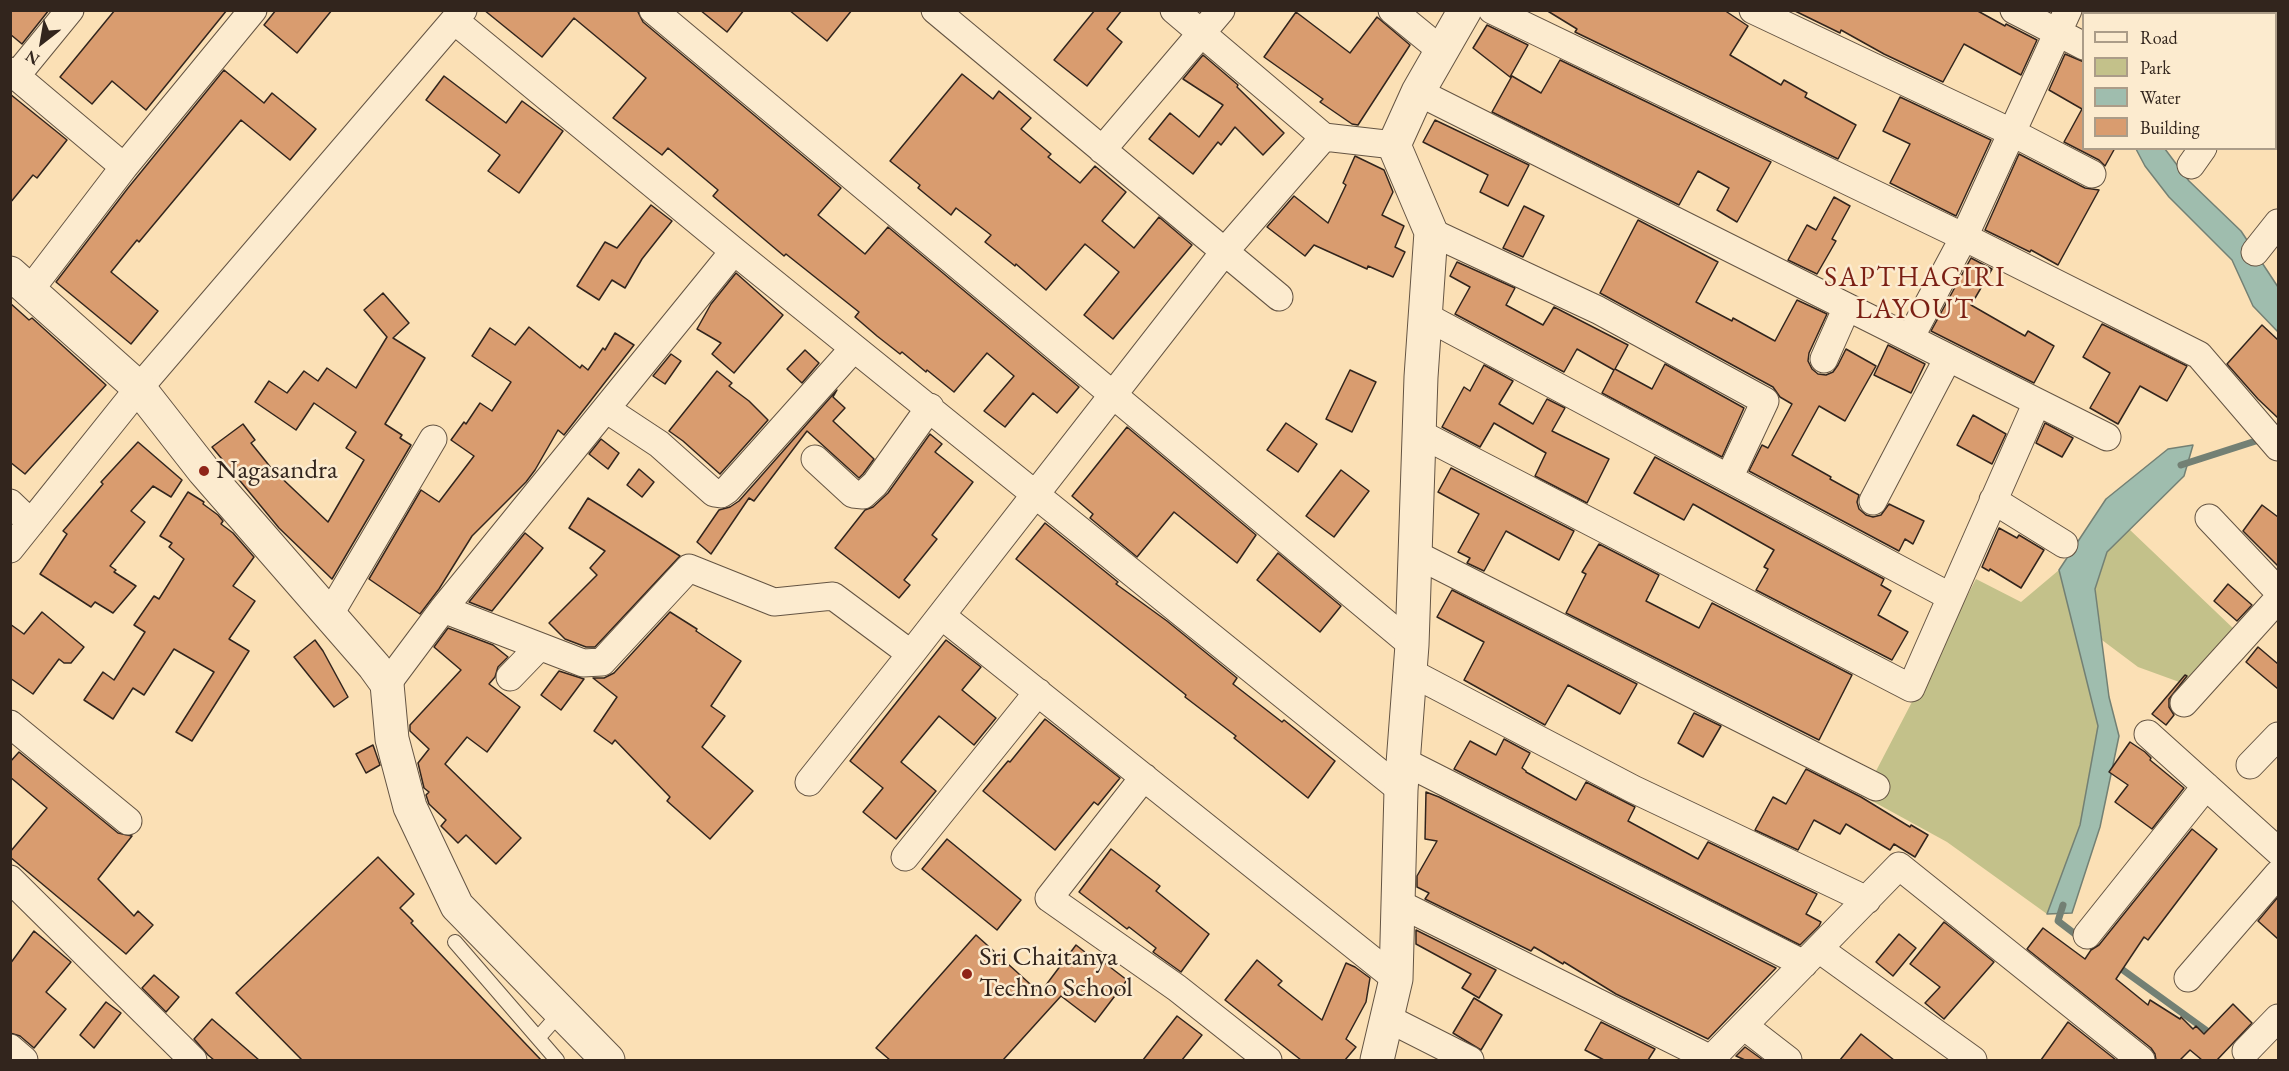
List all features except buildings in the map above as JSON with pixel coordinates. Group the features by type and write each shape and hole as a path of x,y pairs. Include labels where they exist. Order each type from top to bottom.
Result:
{"street":[{"path":"70,10 13,73 124,167"},
{"path":"253,10 124,167 20,282 139,388 204,471 330,614 387,684 392,739 410,807 457,906 608,1060"},
{"path":"653,10 1113,395 1411,658 1633,789 1867,900"},
{"path":"935,10 1279,297"},
{"path":"1174,10 1324,137 1394,145"},
{"path":"1102,150 1221,10"},
{"path":"1392,10 1442,51"},
{"path":"1377,1060 1396,979 1402,775 1411,658 1421,377 1431,232 1394,145 1418,92 1465,10"},
{"path":"1492,10 1964,237 2199,355 2278,447"},
{"path":"1753,10 2011,132 2092,174"},
{"path":"2014,10 2063,21 2082,44"},
{"path":"10,549 139,388 459,16 734,251 854,348 1036,494 1402,775 1811,956 1973,1060"},
{"path":"1910,338 1964,237 2063,21"},
{"path":"1418,92 2107,437"},
{"path":"809,782 942,616 1225,251 1324,137"},
{"path":"2255,252 2278,223"},
{"path":"1431,232 1599,310 1765,401 1729,478"},
{"path":"387,684 443,609 734,251"},
{"path":"1824,359 1847,307"},
{"path":"1426,317 1951,597"},
{"path":"606,409 659,444 714,493 721,494 854,348"},
{"path":"1873,501 1948,358"},
{"path":"1419,433 1911,688 2037,402"},
{"path":"815,459 853,495 863,495 875,484 930,407"},
{"path":"330,614 433,439"},
{"path":"1993,500 2064,544"},
{"path":"10,503 31,523"},
{"path":"2209,518 2278,591"},
{"path":"1415,554 1876,787"},
{"path":"443,609 583,663 602,662 689,568 774,602 833,596 911,654"},
{"path":"2184,703 2278,599"},
{"path":"942,616 1396,979"},
{"path":"510,677 539,647"},
{"path":"905,857 1038,692"},
{"path":"10,724 128,822"},
{"path":"2148,734 2278,850"},
{"path":"2250,765 2278,736"},
{"path":"1144,777 1049,898 1177,988 1268,1060"},
{"path":"2087,935 2206,786"},
{"path":"1398,903 1711,1060 1899,866 2141,1060"},
{"path":"2188,978 2278,874"},
{"path":"10,879 193,1060"},
{"path":"2246,1052 2278,1017"},
{"path":"1387,1018 1470,1060"},
{"path":"1744,1026 1788,1060"},
{"path":"10,1048 24,1060"}],"lane":[{"path":"455,942 557,1060"},
{"path":"538,1038 561,1012"}],"green space":[{"path":"2129,529 2236,631 2182,683 2138,667 2102,640 2095,590 2107,552"},
{"path":"2059,570 2098,726 2080,825 2047,914 1947,842 1863,796 1976,579 2021,602"}],"water":[{"path":"2137,150 2166,150 2189,181 2241,231 2278,287 2278,332 2253,306 2232,260 2169,197 2145,166"},
{"path":"2193,445 2184,476 2107,552 2095,589 2109,697 2119,736 2100,827 2072,913 2047,914 2080,825 2098,726 2059,570 2106,499 2168,449"}],"waterway":[{"path":"2181,465 2262,439"},
{"path":"2063,905 2058,921 2100,953"},
{"path":"2116,965 2214,1036"}],"place":[{"name":"Nagasandra","path":"204,471"},
{"name":"Sri Chaitanya Techno School","path":"967,974"}],"district":[{"name":"SAPTHAGIRI LAYOUT","path":"1915,294"}]}
